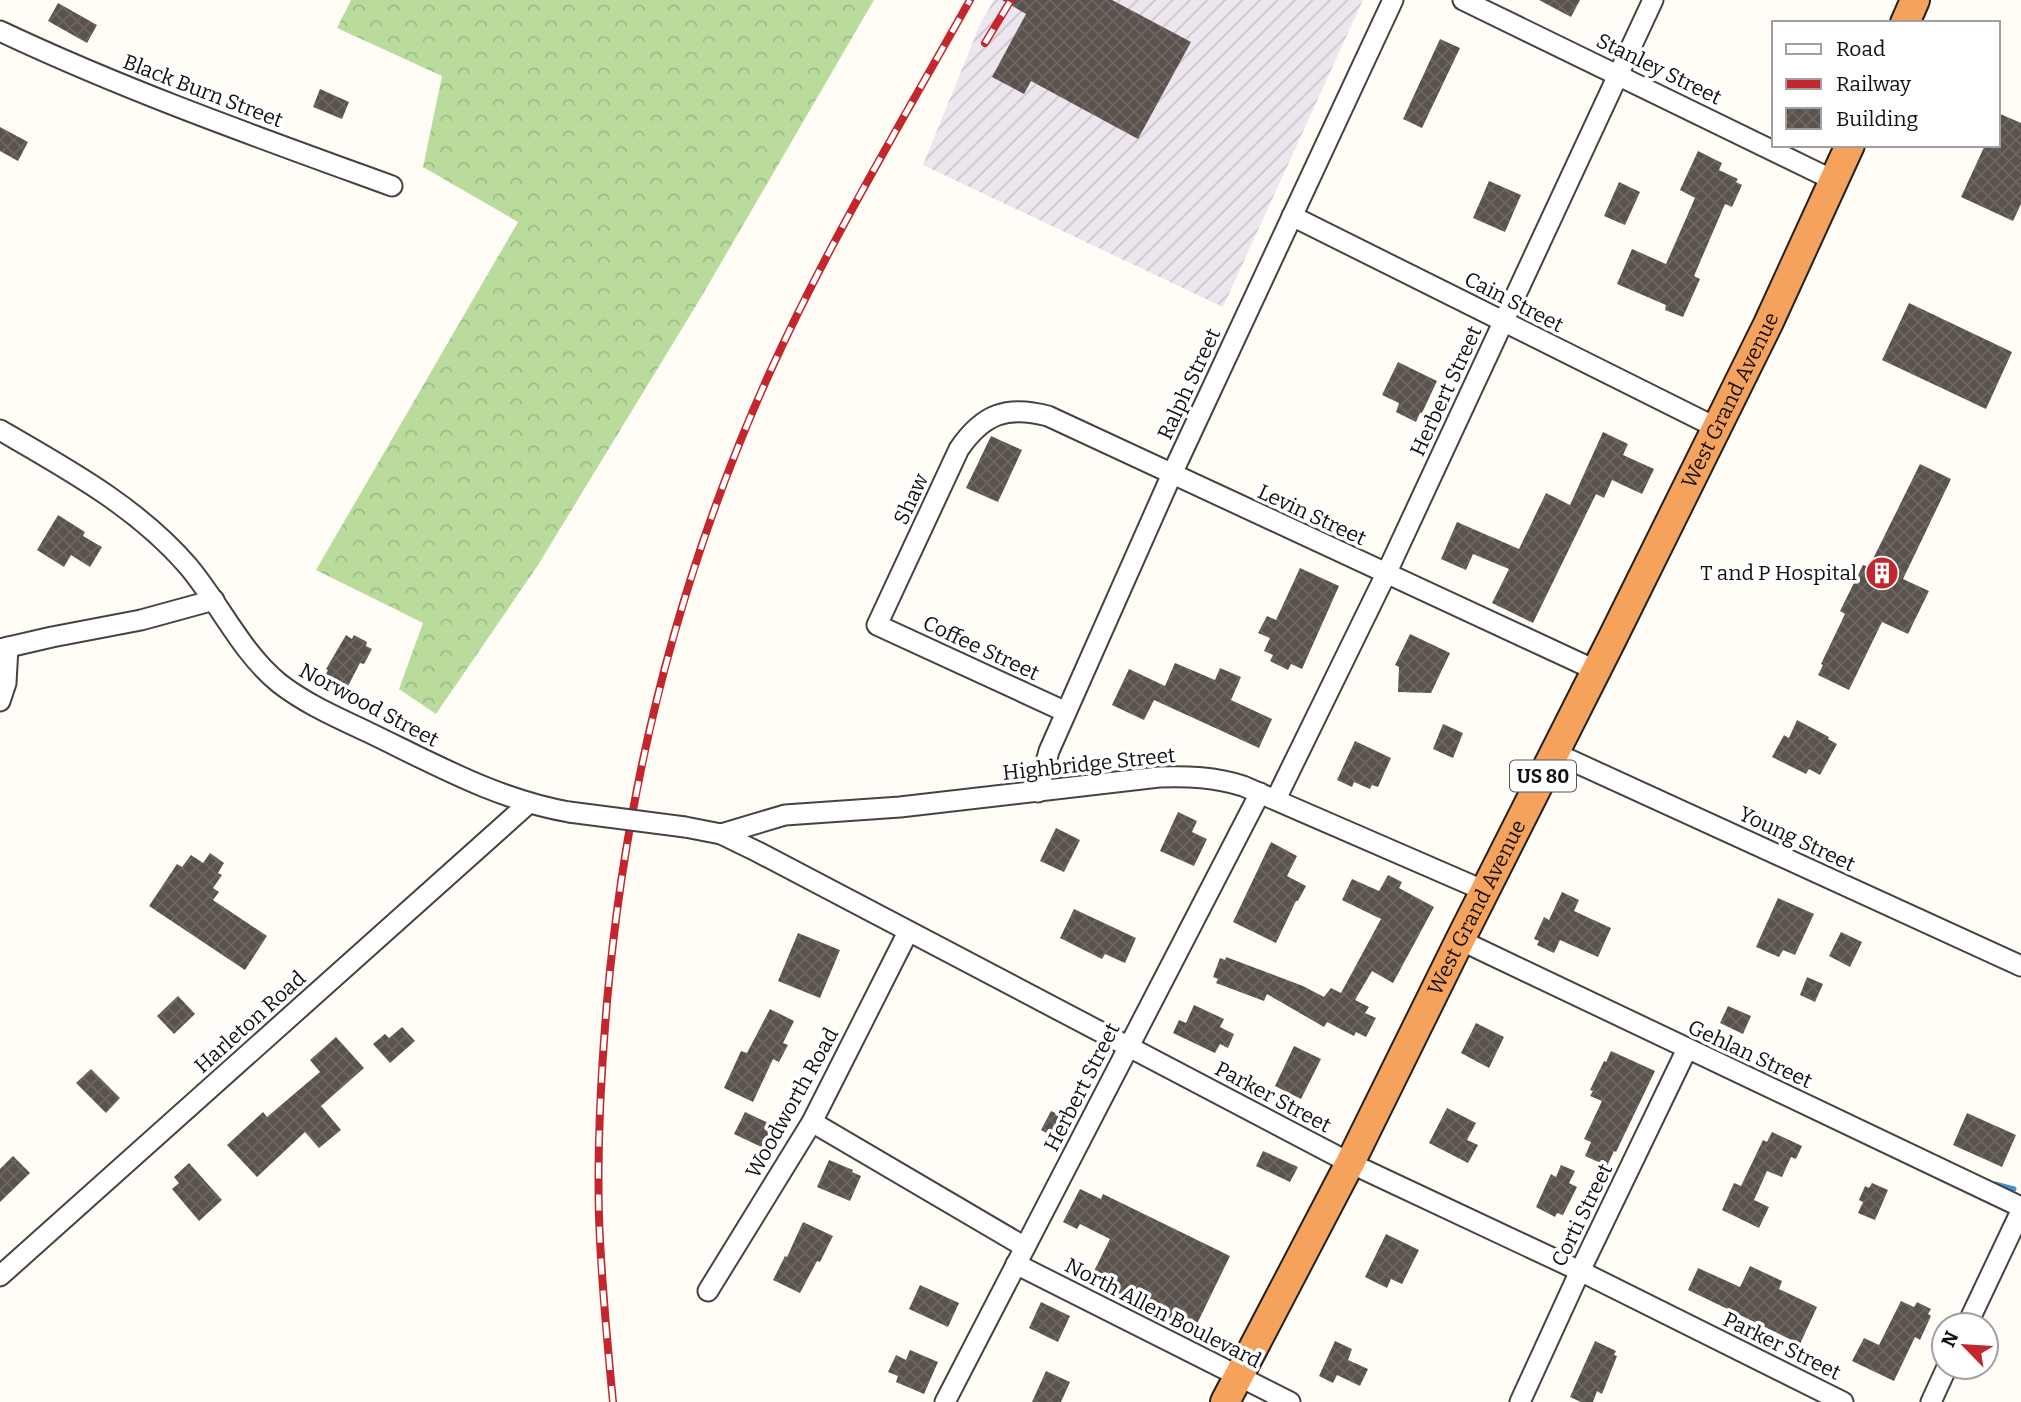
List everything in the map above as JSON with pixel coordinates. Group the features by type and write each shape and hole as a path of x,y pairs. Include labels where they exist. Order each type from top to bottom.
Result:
{"highway":[{"path":"1906,21 1915,0"},
{"name":"West Grand Avenue","path":"1225,1402 1350,1163 1717,428 1849,147"}],"street":[{"name":"Ralph Street","path":"1038,792 1049,751 1172,474 1393,0"},
{"name":"Stanley Street","path":"1463,0 1835,181"},
{"name":"Herbert Street","path":"945,1402 1128,1046 1268,796 1385,574 1653,0"},
{"name":"Black Burn Street","path":"0,31 187,111 392,186"},
{"name":"Cain Street","path":"1292,216 1717,428"},
{"name":"Levin Street","path":"1007,412 1028,411 1048,416 1595,670"},
{"name":"Shaw","path":"877,625 959,449 979,425 1007,412"},
{"name":"Norwood Street","path":"0,430 78,476 140,519 188,567 261,666 303,699 461,777 529,803 569,812 685,827"},
{"path":"0,701 6,682 4,648 141,620 214,600"},
{"name":"Coffee Street","path":"877,625 1066,712"},
{"name":"Young Street","path":"1555,753 2021,966"},
{"name":"Highbridge Street","path":"721,834 785,815 900,807 1159,777 1223,779 1485,891"},
{"name":"Harleton Road","path":"0,1276 529,803"},
{"name":"Parker Street","path":"685,827 721,834 758,852 1350,1163 1580,1271 1843,1402"},
{"name":"Woodworth Road","path":"708,1291 812,1122 908,932"},
{"name":"Gehlan Street","path":"1460,940 2021,1209"},
{"name":"Corti Street","path":"1520,1402 1687,1049"},
{"name":"North Allen Boulevard","path":"812,1122 1021,1255 1238,1377 1290,1402"},
{"path":"1974,1311 2021,1209"},
{"path":"1931,1402 1941,1381"}],"shaded area":[{"path":"994,0 1363,0 1223,307 923,165 981,22"}],"green space":[{"path":"351,0 874,0 700,299 538,565 436,714 399,689 423,623 316,570 518,222 423,167 442,76 337,28"}],"building":[{"path":"1002,0 1112,0 1191,42 1138,139 1031,81 1024,94 992,77 1026,14"},
{"path":"1539,0 1580,0 1571,17"},
{"path":"58,3 97,25 87,43 48,21"},
{"path":"1440,39 1460,48 1422,128 1403,119"},
{"path":"320,89 349,102 342,119 313,107"},
{"path":"2000,114 2021,123 2021,204 2013,221 1961,197 1984,147 2000,147"},
{"path":"0,127 28,142 18,161 0,151"},
{"path":"1698,151 1722,163 1719,170 1738,179 1736,182 1742,185 1732,207 1725,204 1694,276 1700,279 1683,317 1665,310 1666,305 1617,284 1632,249 1666,264 1695,198 1680,190"},
{"path":"1489,181 1521,195 1505,232 1473,218"},
{"path":"1619,182 1640,192 1625,225 1604,216"},
{"path":"1909,303 2012,352 1986,409 1882,360"},
{"path":"1398,362 1437,381 1416,422 1396,412 1399,403 1382,395"},
{"path":"1603,432 1628,444 1623,455 1654,469 1642,494 1612,480 1604,498 1596,494 1533,623 1492,603 1509,569 1473,554 1466,570 1441,559 1457,522 1519,549 1546,493 1570,505"},
{"path":"991,436 1022,450 998,502 966,488"},
{"name":"T and P Hospital","path":"1920,464 1951,479 1903,579 1929,591 1908,634 1882,622 1849,690 1818,675 1823,665 1821,664 1845,614 1840,611 1863,565 1869,567"},
{"path":"58,515 85,532 83,536 102,547 90,567 71,555 64,567 37,550"},
{"path":"1300,568 1339,586 1302,669 1291,664 1288,670 1270,661 1273,655 1264,651 1270,638 1258,633 1267,616 1276,620"},
{"path":"1410,634 1450,653 1431,693 1398,692 1399,667 1395,665"},
{"path":"346,635 352,639 354,635 367,642 366,646 372,649 364,664 360,663 348,686 326,674 326,669"},
{"path":"1175,663 1215,680 1220,668 1241,677 1231,700 1272,719 1259,748 1154,700 1144,720 1112,705 1129,669 1165,686"},
{"path":"1797,720 1837,744 1820,775 1809,769 1806,774 1772,757 1784,735 1789,738"},
{"path":"1443,724 1463,733 1453,758 1433,749"},
{"path":"1355,741 1391,758 1378,787 1372,785 1370,789 1354,782 1352,787 1337,780"},
{"path":"1178,812 1197,821 1192,832 1207,839 1194,866 1160,851"},
{"path":"1056,828 1080,840 1064,872 1040,861"},
{"path":"1271,842 1297,856 1287,876 1306,886 1276,943 1233,922"},
{"path":"210,853 224,863 218,873 222,875 213,888 219,892 213,900 267,936 245,970 149,906 177,864 182,867 191,855 203,863"},
{"path":"1388,875 1402,882 1399,888 1434,907 1393,983 1372,971 1355,1000 1369,1007 1365,1013 1376,1018 1366,1037 1356,1032 1354,1036 1327,1022 1324,1027 1267,994 1264,1001 1216,983 1218,979 1213,977 1220,958 1225,960 1226,957 1303,986 1324,997 1331,988 1341,993 1381,919 1342,900 1352,879 1379,891"},
{"path":"1562,892 1579,900 1574,911 1611,928 1598,957 1560,940 1554,953 1537,945 1539,941 1534,939 1544,917 1549,920"},
{"path":"1778,898 1814,914 1795,955 1783,950 1779,957 1756,947"},
{"path":"1074,909 1136,938 1125,963 1105,954 1102,959 1060,938"},
{"path":"1841,932 1862,942 1850,967 1829,956"},
{"path":"798,933 840,950 820,998 778,981"},
{"path":"1807,977 1823,984 1815,1002 1800,995"},
{"path":"178,996 195,1014 174,1034 157,1016"},
{"path":"1194,1005 1224,1019 1220,1027 1234,1034 1228,1048 1220,1044 1215,1053 1173,1033 1179,1020 1186,1023"},
{"path":"1728,1006 1751,1016 1743,1034 1720,1023"},
{"path":"770,1009 794,1021 783,1043 788,1045 779,1062 773,1059 753,1102 724,1088 741,1051 747,1053"},
{"path":"1476,1023 1504,1037 1489,1068 1461,1053"},
{"path":"402,1027 415,1041 390,1063 373,1044 385,1034 389,1038"},
{"path":"336,1037 364,1068 321,1106 341,1130 319,1148 305,1132 257,1177 227,1145 263,1112 267,1117 320,1072 310,1060"},
{"path":"1294,1046 1321,1059 1301,1099 1275,1086"},
{"path":"1611,1051 1655,1071 1607,1166 1585,1156 1591,1142 1584,1139 1602,1101 1590,1096 1593,1091 1590,1090"},
{"path":"91,1069 120,1098 106,1113 76,1083"},
{"path":"1447,1108 1476,1123 1467,1140 1478,1145 1468,1163 1429,1143"},
{"path":"1051,1111 1070,1120 1060,1140 1041,1130"},
{"path":"745,1112 783,1130 772,1152 734,1134"},
{"path":"1967,1113 2016,1135 2002,1167 1953,1145"},
{"path":"1772,1132 1802,1146 1796,1159 1791,1157 1782,1177 1767,1171 1754,1200 1769,1207 1759,1228 1722,1210 1734,1183 1741,1186 1763,1140 1767,1142"},
{"path":"1263,1151 1298,1167 1290,1182 1256,1166"},
{"path":"13,1156 30,1173 0,1202 0,1169"},
{"path":"829,1160 861,1176 850,1201 817,1187"},
{"path":"189,1163 222,1200 199,1221 172,1189 179,1183 174,1177"},
{"path":"1561,1165 1575,1171 1569,1183 1577,1187 1563,1215 1557,1213 1555,1217 1536,1207 1551,1174 1556,1177"},
{"path":"1872,1183 1888,1190 1875,1220 1858,1213 1863,1202 1859,1200 1865,1186 1869,1188"},
{"path":"1080,1189 1101,1199 1103,1194 1230,1256 1194,1330 1090,1279 1110,1239 1080,1224 1077,1229 1063,1222"},
{"path":"803,1222 833,1236 800,1293 773,1280"},
{"path":"1386,1234 1419,1250 1402,1284 1391,1279 1387,1288 1365,1277"},
{"path":"1750,1266 1782,1281 1779,1289 1817,1307 1800,1344 1688,1290 1698,1268 1740,1287"},
{"path":"920,1285 959,1303 948,1327 909,1309"},
{"path":"1901,1301 1914,1307 1917,1302 1931,1309 1928,1314 1930,1318 1920,1340 1915,1337 1894,1381 1852,1361 1864,1338 1879,1345"},
{"path":"1041,1302 1070,1316 1058,1342 1029,1328"},
{"path":"1335,1341 1352,1349 1348,1360 1368,1369 1360,1386 1337,1375 1333,1383 1319,1376"},
{"path":"1595,1341 1616,1351 1614,1355 1617,1356 1602,1394 1597,1391 1593,1402 1581,1402 1570,1397"},
{"path":"910,1350 938,1362 924,1394 896,1382 898,1376 888,1372 896,1355 906,1360"},
{"path":"1046,1371 1070,1382 1061,1402 1032,1402"}],"waterway":[{"path":"1995,1184 2014,1189"}],"railway":[{"path":"613,1402 599,1217 603,1055 616,921 628,840 662,680 709,524 770,372 841,230 970,0"},
{"path":"985,43 1011,0"}],"place":[{"name":"T and P Hospital","path":"1882,573"}]}
